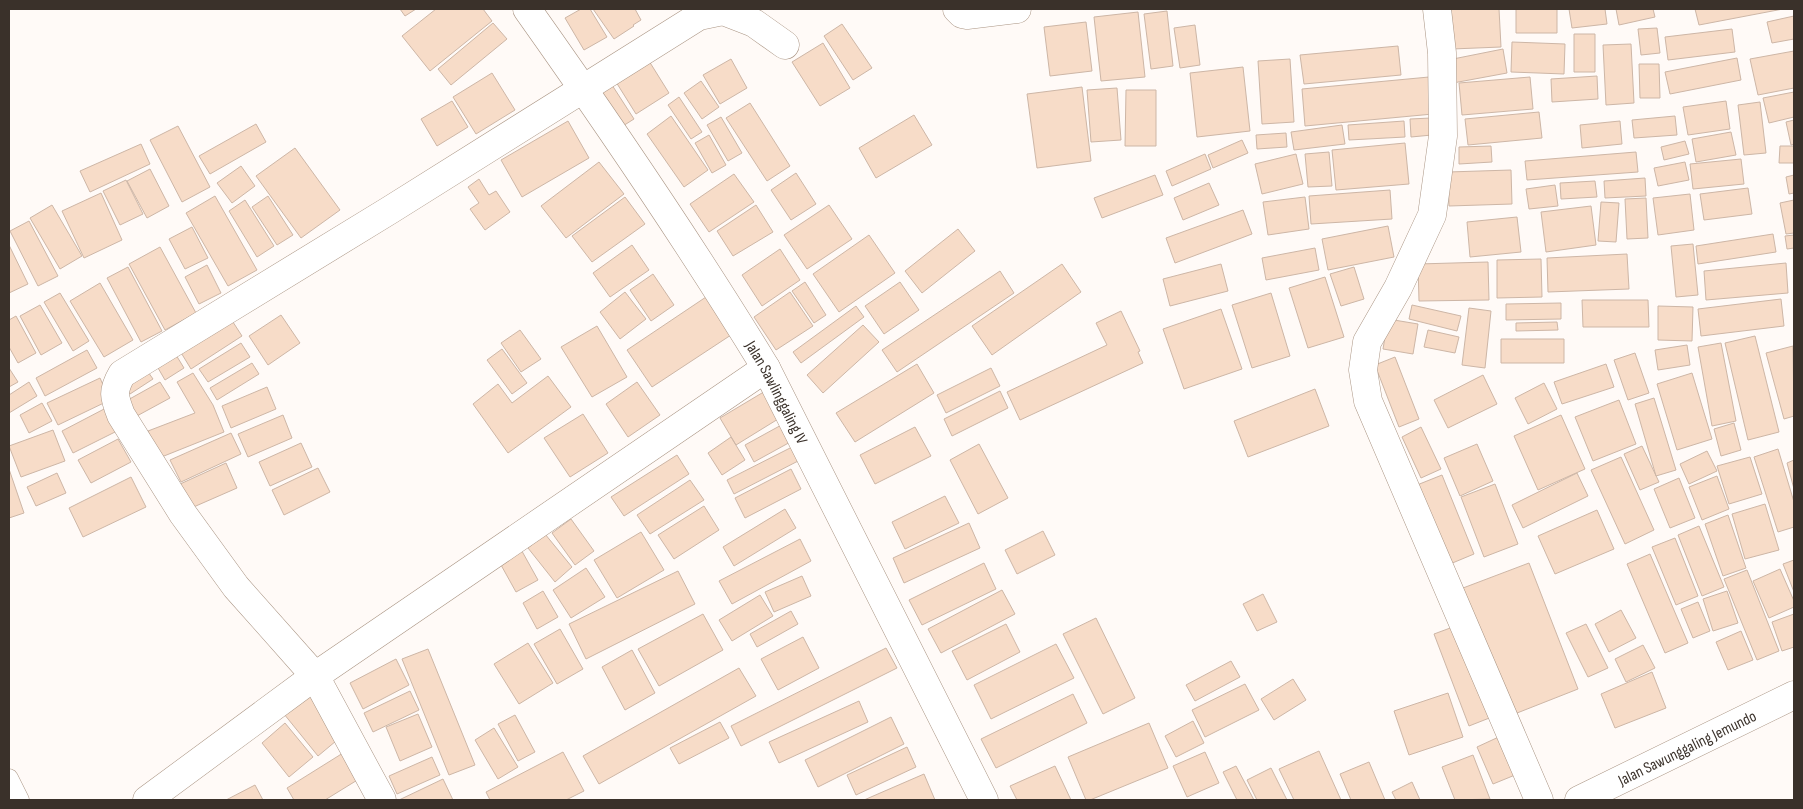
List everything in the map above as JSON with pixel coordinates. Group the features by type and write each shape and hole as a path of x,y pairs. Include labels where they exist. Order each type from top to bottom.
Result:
{"street":[{"name":"Jalan Sawlinggaling IV","path":"527,9 584,89 731,311 766,368 984,800"},
{"path":"957,9 962,14 967,15 1018,9"},
{"path":"1437,9 1442,53 1443,136 1432,215 1398,288 1367,342 1363,370 1368,402 1539,800"},
{"path":"382,800 315,676 236,586 183,514 122,415 115,400 115,385 122,374 390,210 699,16 723,12 754,23 785,44"},
{"path":"148,800 315,676 766,368"},
{"name":"Jalan Sawunggaling Jemundo","path":"1578,800 1794,695"}],"lane":[{"path":"9,778 20,800"}],"building":[{"path":"400,9 416,9 405,16"},
{"path":"436,9 483,9 492,21 430,71 402,36"},
{"path":"581,9 590,9 607,37 584,50 565,18"},
{"path":"593,9 635,9 641,20 614,39"},
{"path":"1451,9 1499,9 1501,47 1452,49"},
{"path":"1516,9 1557,9 1557,33 1516,33"},
{"path":"1569,9 1605,9 1607,24 1572,28"},
{"path":"1616,9 1653,9 1655,17 1619,25"},
{"path":"1695,9 1783,9 1699,25"},
{"path":"1167,11 1173,66 1151,69 1144,14"},
{"path":"1138,12 1145,77 1101,81 1094,17"},
{"path":"1794,16 1794,39 1772,43 1767,22"},
{"path":"1086,22 1092,71 1050,76 1044,27"},
{"path":"493,23 507,39 451,85 438,69"},
{"path":"842,24 872,68 853,80 824,36"},
{"path":"1195,25 1200,65 1180,68 1174,28"},
{"path":"1657,28 1660,53 1641,55 1638,29"},
{"path":"1732,29 1735,52 1668,60 1665,37"},
{"path":"1574,34 1595,34 1595,72 1574,72"},
{"path":"1512,42 1565,44 1564,74 1511,72"},
{"path":"823,43 850,88 820,106 792,62"},
{"path":"1631,44 1634,103 1606,105 1603,45"},
{"path":"1398,46 1401,75 1304,84 1300,55"},
{"path":"1503,49 1507,73 1453,83 1448,60"},
{"path":"1794,51 1794,88 1758,95 1750,59"},
{"path":"1737,58 1741,80 1670,94 1665,72"},
{"path":"731,59 747,88 720,104 703,75"},
{"path":"1290,59 1294,122 1262,124 1258,61"},
{"path":"649,61 669,93 636,114 616,82"},
{"path":"1639,64 1659,64 1660,98 1640,98"},
{"path":"1243,67 1250,131 1197,137 1190,73"},
{"path":"492,73 515,110 476,134 453,97"},
{"path":"1597,76 1598,99 1552,102 1551,79"},
{"path":"1429,77 1433,114 1305,126 1302,89"},
{"path":"1530,77 1533,109 1462,115 1459,83"},
{"path":"701,81 719,107 702,119 684,93"},
{"path":"612,85 634,119 618,129 596,95"},
{"path":"1082,87 1091,161 1037,168 1027,94"},
{"path":"1117,88 1121,140 1091,142 1087,90"},
{"path":"1126,90 1156,90 1156,146 1125,146"},
{"path":"1794,92 1794,117 1769,123 1763,98"},
{"path":"679,97 702,132 691,139 668,105"},
{"path":"452,101 468,127 437,146 421,119"},
{"path":"1726,101 1730,129 1688,135 1683,107"},
{"path":"1760,102 1766,153 1744,155 1738,105"},
{"path":"750,103 790,166 767,181 726,118"},
{"path":"1539,112 1542,138 1468,145 1465,119"},
{"path":"914,115 932,145 876,178 859,148"},
{"path":"671,116 708,170 684,187 647,134"},
{"path":"1675,116 1677,135 1634,138 1632,120"},
{"path":"721,117 742,153 728,161 707,125"},
{"path":"1431,118 1432,135 1411,137 1410,119"},
{"path":"1794,120 1794,144 1791,145 1786,122"},
{"path":"568,121 589,158 522,197 501,160"},
{"path":"1404,121 1405,137 1349,140 1348,125"},
{"path":"1620,121 1622,144 1582,148 1580,125"},
{"path":"256,124 266,142 210,174 199,156"},
{"path":"1342,125 1345,144 1294,150 1291,132"},
{"path":"178,126 210,187 182,202 150,140"},
{"path":"1731,132 1736,155 1696,162 1692,139"},
{"path":"1286,133 1287,147 1257,149 1256,135"},
{"path":"709,135 726,165 712,173 695,143"},
{"path":"1242,140 1248,153 1213,168 1208,155"},
{"path":"1685,141 1689,154 1664,160 1661,147"},
{"path":"1405,143 1409,184 1336,190 1332,150"},
{"path":"141,144 150,164 90,192 80,171"},
{"path":"1491,146 1492,162 1459,164 1459,147"},
{"path":"1780,146 1794,146 1794,163 1779,163"},
{"path":"295,148 340,210 301,238 256,176"},
{"path":"1329,152 1332,186 1308,187 1305,154"},
{"path":"1636,152 1638,172 1527,180 1525,161"},
{"path":"1205,154 1211,169 1172,186 1166,171"},
{"path":"1296,154 1303,184 1262,194 1255,164"},
{"path":"1741,159 1744,184 1693,189 1690,164"},
{"path":"599,162 624,194 566,238 541,206"},
{"path":"1685,162 1689,180 1658,186 1654,168"},
{"path":"241,166 255,186 232,203 217,183"},
{"path":"150,169 169,206 147,218 127,181"},
{"path":"1511,170 1512,204 1449,206 1448,172"},
{"path":"796,173 816,204 791,220 771,190"},
{"path":"734,174 754,202 709,232 690,204"},
{"path":"1155,175 1163,195 1102,218 1094,198"},
{"path":"1794,175 1794,193 1789,194 1786,177"},
{"path":"1645,178 1646,196 1605,198 1604,181"},
{"path":"479,179 489,195 496,191 510,212 485,230 470,209 479,203 468,187"},
{"path":"126,180 143,214 120,225 103,191"},
{"path":"1595,181 1597,197 1561,199 1560,183"},
{"path":"1209,183 1219,205 1183,220 1174,198"},
{"path":"1555,185 1558,206 1529,209 1526,189"},
{"path":"1748,188 1752,214 1704,220 1700,194"},
{"path":"1390,190 1392,219 1311,224 1309,196"},
{"path":"101,193 122,240 84,258 62,211"},
{"path":"1690,194 1694,230 1658,235 1653,198"},
{"path":"215,196 257,270 228,286 186,213"},
{"path":"268,196 293,235 277,245 252,207"},
{"path":"625,197 645,224 592,262 572,236"},
{"path":"1305,197 1309,229 1268,235 1263,202"},
{"path":"1646,198 1648,238 1627,239 1625,199"},
{"path":"245,200 274,246 257,257 229,211"},
{"path":"1794,200 1794,233 1786,234 1780,203"},
{"path":"1601,202 1619,203 1616,242 1598,241"},
{"path":"52,205 82,256 60,269 30,218"},
{"path":"756,205 773,232 733,256 717,231"},
{"path":"829,205 852,239 807,269 784,235"},
{"path":"1591,206 1596,245 1546,252 1541,212"},
{"path":"1243,210 1252,234 1175,263 1166,238"},
{"path":"1517,217 1521,252 1470,257 1467,222"},
{"path":"29,221 58,276 38,286 10,231"},
{"path":"1388,226 1394,257 1328,270 1322,239"},
{"path":"192,227 208,258 185,269 169,239"},
{"path":"958,229 975,251 922,293 905,271"},
{"path":"1773,234 1776,252 1698,264 1696,246"},
{"path":"869,235 895,273 839,312 813,274"},
{"path":"1794,235 1794,248 1787,249 1785,236"},
{"path":"1693,244 1698,295 1676,297 1671,246"},
{"path":"9,245 28,284 9,293"},
{"path":"632,245 649,270 610,297 593,273"},
{"path":"160,247 196,313 165,330 129,264"},
{"path":"1315,248 1319,270 1266,280 1262,258"},
{"path":"780,249 800,280 762,306 742,275"},
{"path":"1627,254 1629,289 1548,292 1547,258"},
{"path":"1541,259 1542,297 1497,298 1497,260"},
{"path":"1488,262 1489,300 1419,301 1418,264"},
{"path":"1786,263 1788,293 1706,300 1704,271"},
{"path":"1062,264 1081,292 992,355 972,326"},
{"path":"1221,264 1228,291 1170,306 1163,279"},
{"path":"207,265 221,293 199,304 185,277"},
{"path":"128,267 162,331 141,342 107,278"},
{"path":"1354,267 1364,299 1341,306 1330,274"},
{"path":"1000,271 1014,293 897,372 882,350"},
{"path":"653,274 674,305 651,321 630,290"},
{"path":"1325,277 1344,337 1308,348 1289,288"},
{"path":"805,282 826,315 814,323 792,291"},
{"path":"900,282 919,310 884,334 865,306"},
{"path":"100,283 133,340 104,357 70,301"},
{"path":"625,292 646,319 620,339 600,312"},
{"path":"790,292 813,326 776,350 754,317"},
{"path":"60,293 89,341 73,351 44,302"},
{"path":"1271,293 1290,356 1252,368 1232,305"},
{"path":"706,297 731,335 652,387 627,350"},
{"path":"1781,299 1784,326 1701,336 1698,309"},
{"path":"1582,300 1648,300 1649,327 1583,327"},
{"path":"1561,303 1561,319 1506,320 1506,304"},
{"path":"40,305 62,343 41,355 20,316"},
{"path":"1412,305 1461,316 1457,331 1409,319"},
{"path":"856,306 864,317 801,363 793,352"},
{"path":"1658,306 1693,307 1692,341 1658,340"},
{"path":"1469,308 1491,311 1485,368 1462,365"},
{"path":"1221,309 1242,369 1184,389 1163,329"},
{"path":"1121,311 1140,351 1138,352 1143,363 1020,420 1007,392 1107,345 1096,323"},
{"path":"281,315 300,343 268,365 249,336"},
{"path":"16,316 36,353 18,363 9,347 9,320"},
{"path":"231,319 242,336 191,369 180,351"},
{"path":"1388,319 1418,324 1413,354 1383,349"},
{"path":"1557,322 1558,330 1516,331 1516,323"},
{"path":"863,325 879,342 823,393 807,375"},
{"path":"597,326 627,377 592,397 561,347"},
{"path":"520,330 541,359 521,372 501,343"},
{"path":"1428,330 1459,337 1455,353 1424,347"},
{"path":"1755,336 1779,432 1748,440 1725,343"},
{"path":"1501,339 1564,339 1564,363 1501,363"},
{"path":"241,343 250,357 208,382 199,369"},
{"path":"1721,343 1736,421 1712,426 1698,347"},
{"path":"1687,345 1690,365 1658,370 1655,350"},
{"path":"1793,346 1794,416 1784,419 1766,353"},
{"path":"502,349 527,383 512,394 487,360"},
{"path":"87,350 97,368 45,396 36,378"},
{"path":"173,350 184,368 165,380 154,361"},
{"path":"1635,353 1649,393 1628,400 1614,360"},
{"path":"1395,357 1419,419 1399,427 1375,365"},
{"path":"252,363 259,374 217,400 210,388"},
{"path":"917,364 934,393 855,442 836,413"},
{"path":"1606,364 1614,387 1562,404 1554,382"},
{"path":"9,368 18,382 9,387"},
{"path":"991,368 1000,386 946,413 937,395"},
{"path":"146,369 153,379 130,394 124,383"},
{"path":"193,373 213,405 224,432 159,458 148,431 195,413 177,382"},
{"path":"1692,373 1712,439 1677,450 1657,384"},
{"path":"1483,375 1497,404 1448,428 1434,400"},
{"path":"548,376 571,407 508,453 473,404 498,384 512,403"},
{"path":"100,378 110,400 58,425 47,403"},
{"path":"29,382 37,396 9,413 9,395"},
{"path":"160,382 170,398 135,417 126,401"},
{"path":"637,382 660,415 628,437 606,404"},
{"path":"1544,383 1557,409 1528,424 1515,398"},
{"path":"267,387 276,409 231,428 222,406"},
{"path":"1315,389 1329,426 1248,457 1234,421"},
{"path":"767,390 783,416 736,445 720,418"},
{"path":"1000,391 1008,408 952,436 944,419"},
{"path":"1654,398 1676,470 1656,476 1635,404"},
{"path":"1619,400 1636,444 1593,461 1575,417"},
{"path":"42,403 52,421 29,433 20,415"},
{"path":"106,408 117,431 73,453 62,431"},
{"path":"583,414 608,453 570,477 544,438"},
{"path":"283,415 292,438 248,457 238,434"},
{"path":"1561,415 1585,469 1538,490 1514,436"},
{"path":"785,423 794,440 754,462 745,445"},
{"path":"1734,423 1741,450 1721,456 1714,429"},
{"path":"915,427 931,456 875,484 860,455"},
{"path":"1421,427 1441,469 1421,478 1402,437"},
{"path":"53,430 65,461 21,477 9,446"},
{"path":"231,433 241,454 181,482 170,460"},
{"path":"731,437 745,460 722,475 708,453"},
{"path":"118,439 131,462 91,483 78,460"},
{"path":"301,443 312,467 270,486 259,462"},
{"path":"979,444 1008,498 978,514 950,460"},
{"path":"1477,444 1493,481 1460,496 1444,458"},
{"path":"794,446 800,460 734,494 727,480"},
{"path":"1642,446 1659,482 1640,490 1624,454"},
{"path":"1778,449 1794,502 1794,527 1778,532 1754,457"},
{"path":"1707,451 1717,471 1689,484 1680,464"},
{"path":"677,455 689,474 624,516 611,497"},
{"path":"1621,457 1654,530 1625,544 1591,470"},
{"path":"1750,457 1762,494 1729,504 1717,466"},
{"path":"1794,460 1794,489 1787,463"},
{"path":"226,463 237,488 189,509 178,485"},
{"path":"318,468 330,492 284,515 272,490"},
{"path":"9,469 24,513 9,518"},
{"path":"791,469 801,489 745,518 735,498"},
{"path":"57,473 66,493 36,506 27,487"},
{"path":"1577,473 1588,496 1523,528 1512,505"},
{"path":"1442,475 1474,554 1450,564 1417,485"},
{"path":"1717,476 1729,509 1702,520 1689,487"},
{"path":"131,477 146,507 83,537 69,508"},
{"path":"1679,478 1695,518 1670,528 1654,489"},
{"path":"690,480 704,500 650,534 637,515"},
{"path":"1495,484 1518,544 1484,557 1461,497"},
{"path":"945,496 959,523 905,549 892,522"},
{"path":"1765,504 1779,550 1745,559 1732,514"},
{"path":"704,506 719,530 674,559 658,535"},
{"path":"785,509 796,528 734,566 723,547"},
{"path":"1597,510 1614,549 1555,574 1538,536"},
{"path":"1728,515 1746,568 1723,576 1705,524"},
{"path":"571,519 594,551 575,565 552,533"},
{"path":"969,523 980,548 904,583 893,558"},
{"path":"1699,526 1724,587 1702,596 1678,535"},
{"path":"1043,531 1055,555 1017,574 1005,550"},
{"path":"641,532 664,570 617,598 594,560"},
{"path":"545,534 572,567 555,582 528,548"},
{"path":"1675,538 1698,596 1676,605 1652,547"},
{"path":"800,539 811,561 732,604 719,581"},
{"path":"518,544 538,580 516,592 496,556"},
{"path":"1650,554 1688,643 1665,653 1627,564"},
{"path":"1794,560 1794,592 1783,564"},
{"path":"984,563 996,589 922,625 909,600"},
{"path":"1529,563 1578,689 1512,715 1463,588"},
{"path":"586,568 605,597 571,618 553,590"},
{"path":"1780,569 1794,601 1794,607 1769,618 1753,581"},
{"path":"1747,570 1779,651 1757,660 1724,579"},
{"path":"678,571 695,604 586,659 569,624"},
{"path":"802,576 811,596 774,612 765,592"},
{"path":"1002,590 1015,614 941,653 928,629"},
{"path":"543,591 558,617 537,629 523,603"},
{"path":"1727,591 1738,623 1713,631 1703,599"},
{"path":"1263,594 1277,622 1257,631 1243,604"},
{"path":"760,595 773,616 732,641 719,620"},
{"path":"1698,602 1710,631 1693,638 1681,609"},
{"path":"1621,610 1636,638 1609,652 1595,624"},
{"path":"791,611 798,624 757,647 750,634"},
{"path":"703,614 723,650 659,686 638,649"},
{"path":"1794,614 1794,647 1782,651 1772,622"},
{"path":"1096,618 1135,698 1103,714 1063,634"},
{"path":"1006,624 1020,652 967,680 952,651"},
{"path":"1461,624 1497,715 1469,726 1434,634"},
{"path":"1586,624 1608,668 1588,677 1566,633"},
{"path":"560,629 583,669 557,684 534,644"},
{"path":"1741,631 1753,660 1728,670 1716,642"},
{"path":"803,637 819,668 778,690 761,659"},
{"path":"528,643 553,683 519,704 494,664"},
{"path":"1056,644 1074,678 991,719 974,685"},
{"path":"1643,645 1655,668 1626,682 1615,659"},
{"path":"886,648 897,668 741,746 731,726"},
{"path":"428,649 475,765 449,775 402,659"},
{"path":"632,650 655,693 625,710 602,667"},
{"path":"396,659 409,685 363,709 350,683"},
{"path":"1231,661 1240,677 1195,701 1186,685"},
{"path":"739,668 756,696 599,784 583,756"},
{"path":"1652,672 1666,708 1615,728 1601,694"},
{"path":"1293,679 1306,700 1274,720 1261,699"},
{"path":"1245,684 1259,710 1205,737 1192,710"},
{"path":"410,691 419,710 373,732 364,713"},
{"path":"1448,693 1463,737 1409,755 1394,711"},
{"path":"308,694 342,736 318,756 284,714"},
{"path":"1073,694 1087,723 996,768 981,739"},
{"path":"859,701 868,722 779,763 769,742"},
{"path":"418,714 432,747 400,761 386,727"},
{"path":"515,715 535,752 518,761 498,724"},
{"path":"891,717 904,744 818,787 805,760"},
{"path":"1193,721 1204,743 1176,757 1165,736"},
{"path":"720,722 729,738 679,764 670,748"},
{"path":"285,723 313,757 289,777 262,743"},
{"path":"1149,723 1168,768 1086,800 1068,757"},
{"path":"494,728 518,767 498,779 475,740"},
{"path":"1503,735 1520,773 1493,784 1477,747"},
{"path":"907,747 916,767 856,795 847,775"},
{"path":"1319,751 1341,800 1294,800 1279,769"},
{"path":"563,752 584,791 566,800 490,800 486,792"},
{"path":"1205,752 1219,783 1187,797 1173,766"},
{"path":"343,753 359,779 325,800 294,800 287,788"},
{"path":"1473,755 1490,799 1455,800 1442,767"},
{"path":"432,757 440,775 397,794 389,776"},
{"path":"1369,762 1385,800 1351,800 1340,774"},
{"path":"1055,766 1071,800 1017,800 1010,786"},
{"path":"1236,766 1254,800 1237,800 1223,772"},
{"path":"1271,768 1287,800 1257,800 1247,780"},
{"path":"924,774 935,800 864,800"},
{"path":"443,779 453,800 399,800"},
{"path":"1412,782 1420,800 1396,800 1392,792"},
{"path":"255,785 263,800 226,800"}]}
